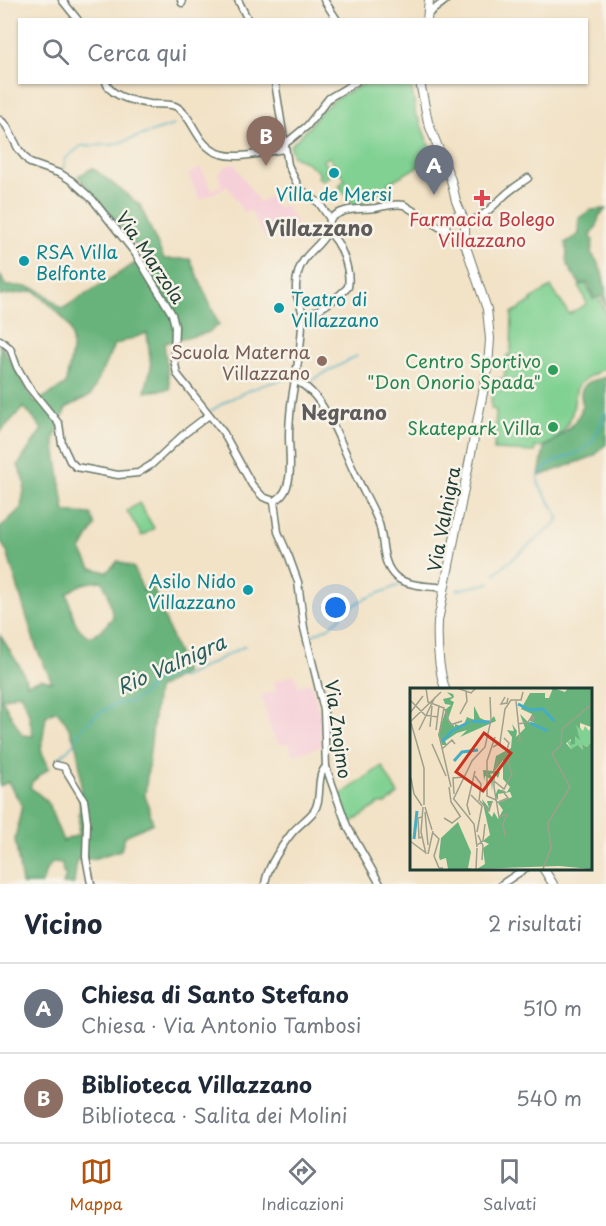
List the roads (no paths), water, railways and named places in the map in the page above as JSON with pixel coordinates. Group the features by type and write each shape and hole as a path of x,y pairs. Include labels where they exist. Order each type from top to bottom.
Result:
{"main road":[{"path":"428,17 429,0"},
{"path":"420,84 428,122 451,180 465,225 459,236 450,235"},
{"path":"456,201 445,227 450,235 465,244"},
{"path":"450,219 459,217 465,225"},
{"name":"Via Valnigra","path":"446,688 437,642 438,621 490,356 487,309 465,244 465,225"},
{"path":"544,869 553,884"}],"street":[{"path":"62,0 76,18"},
{"path":"238,0 247,18"},
{"path":"324,0 336,18"},
{"path":"428,17 446,0"},
{"path":"107,84 116,94 148,103 177,107 186,116 200,138 216,152 233,156 285,146 307,126 329,98 353,84"},
{"path":"272,500 283,494 290,476 291,404 296,381 302,316 296,285 300,266 323,240 328,232 330,219 317,201 299,188 294,181 288,165 275,84"},
{"name":"Via Marzola","path":"0,120 6,125 19,150 30,163 61,174 72,181 93,200 135,253 167,302 172,314 176,326 174,359 177,374 230,442 252,485 263,497 272,500"},
{"path":"465,225 490,211 504,196 528,178"},
{"path":"330,219 343,211 397,203 404,205 450,235"},
{"path":"433,223 450,219"},
{"path":"302,316 311,314 348,287 349,279 342,255 335,237 328,232"},
{"path":"0,340 10,348 17,367 28,386 59,424 62,444 75,467 118,475 138,473 151,465 184,434 209,415"},
{"path":"296,381 307,389 332,420 348,461 379,523 386,562 392,573 405,582 444,588"},
{"name":"Via Znojmo","path":"272,500 278,532 298,582 304,628 324,710 326,767 343,819 380,884"},
{"path":"56,765 64,767 84,800 87,822 86,857 91,884"},
{"path":"266,884 272,865 291,834 315,810 319,800 323,768 326,767"},
{"path":"501,884 523,869"}],"waterway":[{"path":"444,9 451,0"},
{"path":"63,170 66,158 81,146 112,145 174,125"},
{"path":"312,380 357,356"},
{"path":"211,411 250,390 293,378"},
{"name":"Rio Valnigra","path":"494,574 556,523 557,514 539,485 538,478 549,465 589,445 595,438 606,411"},
{"name":"Rio Valnigra","path":"457,590 490,583"},
{"name":"Rio Valnigra","path":"311,636 329,627 360,601 402,584"},
{"name":"Rio Valnigra","path":"60,758 74,743 81,729 96,715 115,704 131,702 146,692 151,685 166,677 182,678 245,646"}],"place":[{"name":"Biblioteca Villazzano","path":"266,166"},
{"name":"Villa de Mersi","path":"334,173"},
{"name":"Chiesa di Santo Stefano","path":"434,195"},
{"name":"Farmacia Bolego Villazzano","path":"482,198"},
{"name":"RSA Villa Belfonte","path":"24,261"},
{"name":"Teatro di Villazzano","path":"279,308"},
{"name":"Scuola Materna Villazzano","path":"322,361"},
{"name":"Centro Sportivo \"Don Onorio Spada\"","path":"553,370"},
{"name":"Skatepark Villa","path":"553,427"},
{"name":"Asilo Nido Villazzano","path":"248,590"}],"district":[{"name":"Villazzano","path":"319,227"},
{"name":"Negrano","path":"344,412"}]}
